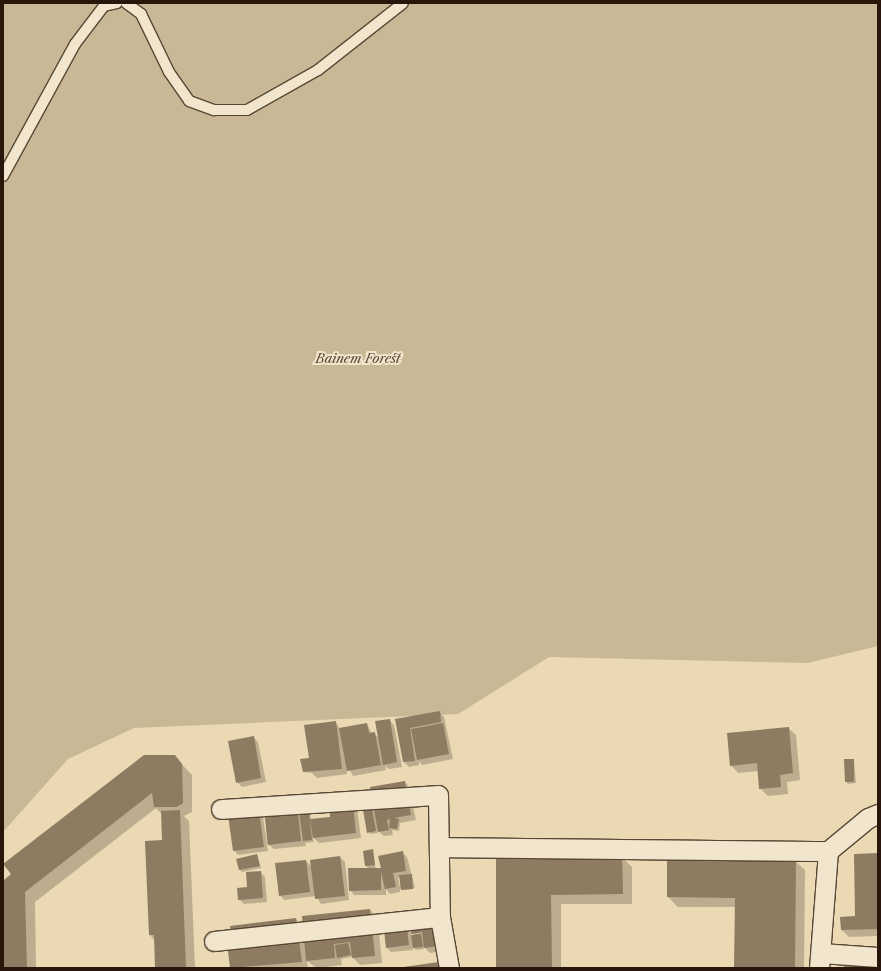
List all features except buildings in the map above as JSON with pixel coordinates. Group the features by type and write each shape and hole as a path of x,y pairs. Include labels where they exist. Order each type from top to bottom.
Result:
{"street":[{"path":"221,809 438,795 440,917 449,968"},
{"path":"439,847 828,851 868,818 878,814"},
{"path":"828,851 820,960 878,957"},
{"path":"214,941 440,917"}],"lane":[{"path":"3,176 75,44 104,6 116,3"},
{"path":"126,3 140,14 169,72 189,101 214,110 247,110 318,70 403,3"}],"green space":[{"name":"Bainem Forest","path":"3,3 878,3 878,646 808,663 549,657 458,714 134,728 68,759 3,832"}]}
